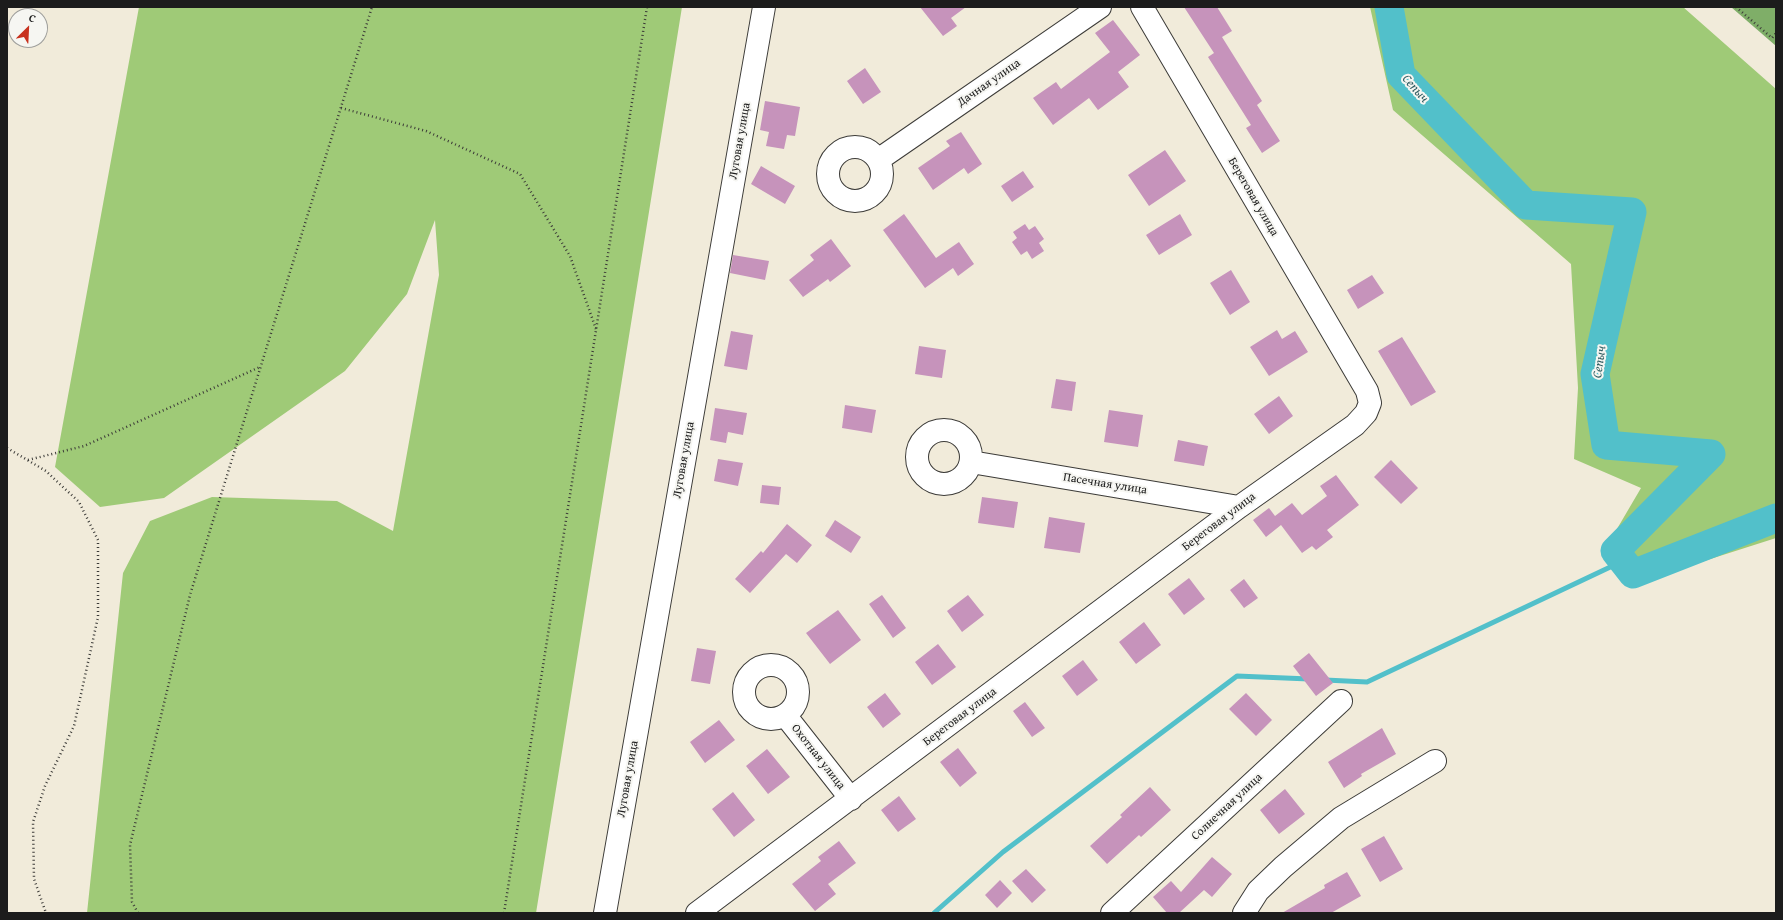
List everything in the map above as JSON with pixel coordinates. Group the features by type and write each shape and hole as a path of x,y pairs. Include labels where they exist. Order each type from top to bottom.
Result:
{"street":[{"name":"Луговая улица","path":"605,913 764,7"},
{"name":"Дачная улица","path":"878,160 1100,7"},
{"name":"Береговая улица","path":"697,913 851,799 1239,506 1355,425 1366,413 1370,403 1367,391 1142,7"},
{"name":"Пасечная улица","path":"971,462 1239,506"},
{"name":"Солнечная улица","path":"1112,913 1341,701"},
{"name":"Охотная улица","path":"785,715 851,799"},
{"path":"1244,913 1258,891 1283,867 1341,818 1435,761"}],"path":[{"path":"138,913 132,902 130,845 190,595 372,7"},
{"path":"504,913 647,7"},
{"path":"1736,7 1772,38 1776,33"},
{"path":"341,108 426,131 520,174 570,256 596,329"},
{"path":"28,460 84,446 260,367"},
{"path":"7,448 46,471 79,502 98,540 98,617 74,726 45,786 33,822 34,879 46,913"}],"green space":[{"path":"139,7 682,7 536,913 87,913 123,573 150,521 212,497 337,501 393,531 439,275 435,220 407,294 345,371 164,498 100,507 55,467"},
{"path":"1370,7 1683,7 1776,89 1776,538 1626,586 1604,551 1641,488 1574,459 1578,388 1571,264 1393,110"},
{"path":"1731,7 1776,7 1776,46"}],"building":[{"path":"920,7 966,7 951,18 957,26 943,36"},
{"path":"1184,7 1217,7 1232,31 1222,37 1262,101 1257,105 1280,141 1262,153 1246,128 1251,125 1208,57 1214,53"},
{"path":"1113,20 1140,55 1118,72 1129,87 1098,110 1089,98 1053,125 1033,98 1056,82 1061,89 1110,52 1095,33"},
{"path":"865,68 881,92 863,104 847,81"},
{"path":"765,101 800,107 795,136 787,135 784,149 766,146 769,132 760,130"},
{"path":"961,132 982,164 968,174 964,168 933,190 918,168 950,146 946,141"},
{"path":"1165,150 1186,181 1149,206 1128,175"},
{"path":"761,166 795,186 785,204 751,184"},
{"path":"1023,171 1034,187 1012,202 1001,186"},
{"path":"904,214 936,258 959,242 974,264 958,276 953,268 925,288 883,230"},
{"path":"1180,214 1192,235 1159,255 1146,235"},
{"path":"1025,224 1029,230 1035,226 1044,239 1039,243 1044,251 1032,259 1027,251 1021,255 1012,242 1017,238 1013,232"},
{"path":"831,239 851,266 830,282 828,279 803,297 789,280 814,260 810,255"},
{"path":"733,255 769,261 765,280 730,273"},
{"path":"1231,270 1250,302 1230,315 1210,283"},
{"path":"1372,275 1384,293 1358,309 1347,290"},
{"path":"1277,330 1282,339 1295,331 1308,352 1269,376 1250,347"},
{"path":"731,331 753,335 747,370 724,366"},
{"path":"1402,337 1436,392 1411,406 1378,351"},
{"path":"919,346 946,350 942,378 915,374"},
{"path":"1056,379 1076,382 1072,411 1051,408"},
{"path":"1279,396 1293,416 1269,434 1254,414"},
{"path":"845,405 876,410 872,433 842,428"},
{"path":"715,408 747,413 743,435 728,432 726,443 710,440"},
{"path":"1109,410 1143,415 1138,447 1104,442"},
{"path":"1178,440 1208,446 1204,466 1174,461"},
{"path":"718,459 743,463 738,486 714,481"},
{"path":"1391,460 1418,488 1401,504 1374,477"},
{"path":"1336,475 1359,505 1327,530 1333,537 1316,550 1312,546 1302,553 1281,525 1266,537 1253,520 1269,508 1275,516 1292,503 1302,515 1327,496 1320,486"},
{"path":"762,485 781,487 779,505 760,503"},
{"path":"982,497 1018,502 1014,528 978,523"},
{"path":"1049,517 1085,523 1080,553 1044,548"},
{"path":"835,520 861,537 851,553 825,536"},
{"path":"787,524 812,545 797,563 786,554 750,593 735,579 761,551 763,553"},
{"path":"1189,578 1205,599 1184,615 1168,594"},
{"path":"1244,579 1258,598 1244,608 1230,590"},
{"path":"882,595 906,628 893,638 869,604"},
{"path":"968,595 984,615 962,632 947,611"},
{"path":"838,610 861,640 830,664 806,633"},
{"path":"1144,622 1161,645 1136,664 1119,642"},
{"path":"938,644 956,667 932,685 915,662"},
{"path":"697,648 716,651 710,684 691,681"},
{"path":"1309,653 1333,683 1316,696 1293,666"},
{"path":"1083,660 1098,680 1077,696 1062,676"},
{"path":"885,693 901,714 883,728 867,707"},
{"path":"1246,693 1272,720 1256,736 1229,709"},
{"path":"1025,702 1045,728 1032,737 1013,711"},
{"path":"719,720 735,740 705,763 690,742"},
{"path":"1382,728 1396,754 1361,774 1362,776 1344,788 1328,762"},
{"path":"958,748 977,773 960,787 940,762"},
{"path":"767,749 790,777 768,794 746,766"},
{"path":"1150,787 1171,810 1141,837 1139,835 1107,864 1090,846 1122,817 1120,815"},
{"path":"1285,789 1305,814 1279,834 1260,810"},
{"path":"733,792 755,820 734,837 712,809"},
{"path":"899,796 916,819 898,832 881,810"},
{"path":"1384,836 1403,869 1380,882 1361,849"},
{"path":"839,841 856,863 828,884 836,894 815,911 792,884 821,861 818,857"},
{"path":"1212,857 1232,874 1212,897 1204,890 1179,913 1167,913 1153,897 1171,881 1181,892"},
{"path":"1026,869 1046,890 1032,903 1012,881"},
{"path":"1347,872 1361,896 1331,913 1282,913 1325,888 1324,885"},
{"path":"1000,880 1012,893 997,908 985,895"}],"waterway":[{"name":"Сепыч","path":"1389,7 1401,75 1526,205 1632,212 1595,374 1606,445 1711,454 1615,551 1633,574 1776,518"},
{"path":"1325,680 1367,682 1623,561"},
{"path":"934,913 1003,852 1237,676 1309,679"}]}
